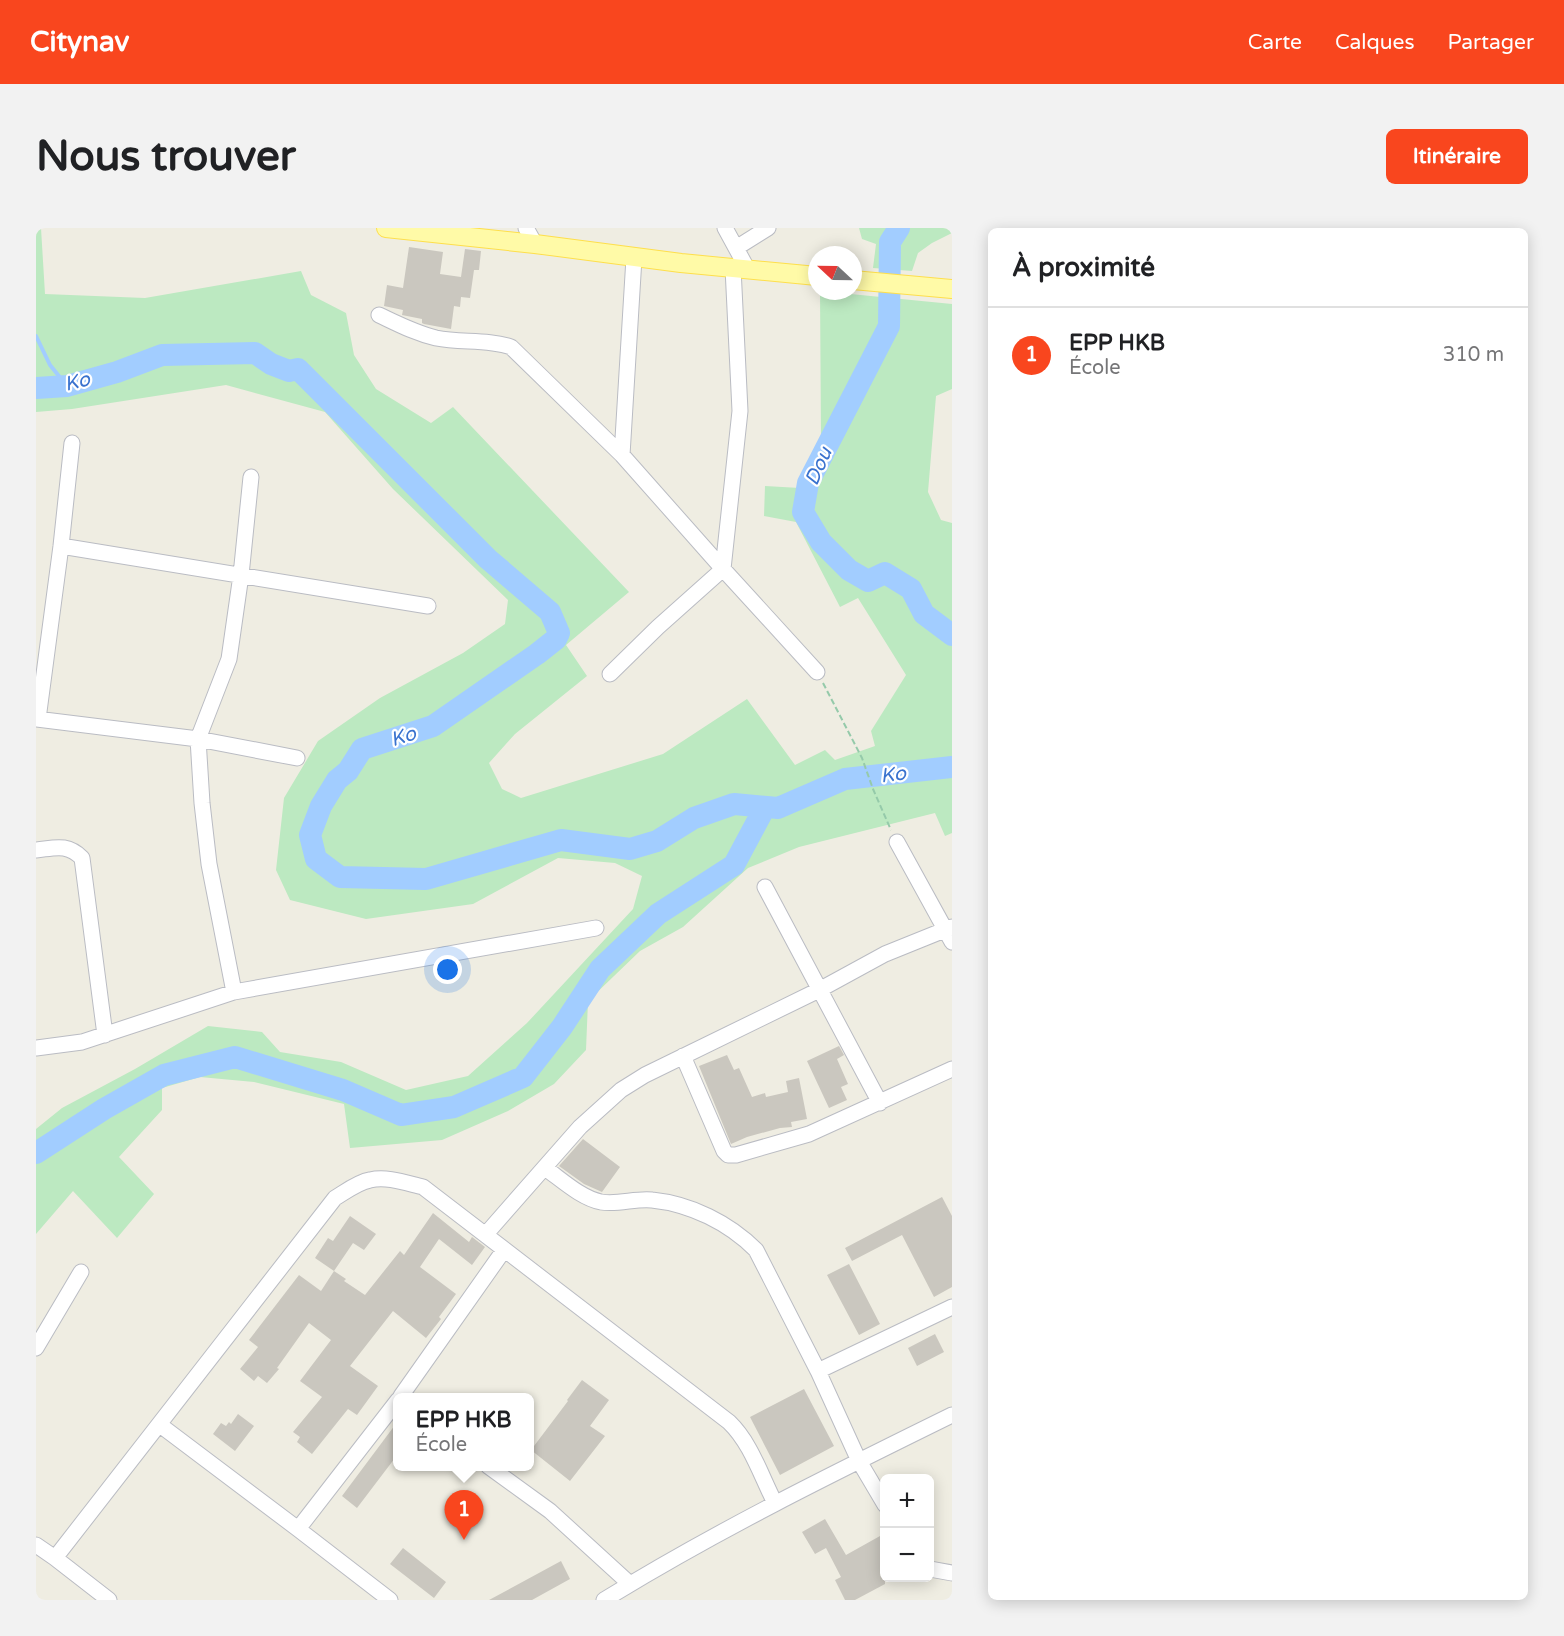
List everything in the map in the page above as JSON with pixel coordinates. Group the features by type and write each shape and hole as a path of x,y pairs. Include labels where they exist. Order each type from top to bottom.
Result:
{"main road":[{"path":"386,228 530,236 634,258 808,275"},
{"path":"862,280 952,290"}],"street":[{"path":"610,674 723,569 740,411 740,269 736,248 725,228"},
{"path":"736,248 768,228"},
{"path":"622,455 634,258"},
{"path":"379,315 410,331 437,338 511,347 622,455 817,672"},
{"path":"72,443 61,546 37,719 198,739 297,758"},
{"path":"234,992 209,864 198,739 230,658 251,477"},
{"path":"61,546 428,606"},
{"path":"486,1234 580,1127 621,1090 645,1075 819,990 885,954 950,933 897,842"},
{"path":"36,850 63,848 74,850 82,858 105,1035"},
{"path":"765,887 880,1102"},
{"path":"36,1048 82,1042 234,992 596,927"},
{"path":"683,1056 724,1151 728,1155 736,1155 809,1134 952,1069"},
{"path":"545,1168 585,1196 602,1202 652,1199 684,1206 717,1220 742,1236 756,1250 818,1371 859,1461 880,1497"},
{"path":"55,1558 335,1198 369,1180 392,1180 423,1187 729,1422 739,1431 775,1503"},
{"path":"404,1393 504,1250"},
{"path":"36,1348 81,1272"},
{"path":"818,1371 952,1307"},
{"path":"298,1529 393,1407"},
{"path":"604,1600 775,1503 952,1415"},
{"path":"160,1425 390,1600"},
{"path":"494,1471 550,1511 630,1584"},
{"path":"36,1545 109,1600"},
{"path":"934,1570 952,1573"}],"path":[{"path":"817,672 862,758 897,842"}],"green space":[{"path":"36,228 41,228 45,294 145,298 301,271 311,295 346,313 354,355 376,389 431,423 453,407 629,592 566,645 587,676 515,734 489,763 502,789 521,798 663,754 747,699 795,765 825,750 835,760 875,746 871,731 906,675 858,598 840,607 796,522 764,516 765,486 800,488 821,438 820,300 862,300 862,295 952,304 952,389 936,396 928,492 941,520 952,523 952,833 945,836 935,813 799,847 748,868 683,927 640,951 588,1001 586,1050 554,1084 508,1111 442,1140 350,1148 344,1104 254,1082 200,1077 162,1088 162,1110 119,1157 154,1194 117,1238 73,1191 36,1234 36,1129 62,1108 208,1026 262,1032 280,1052 341,1062 406,1090 468,1076 527,1023 633,909 642,876 615,863 558,858 473,904 366,919 290,900 276,870 284,798 318,741 380,698 463,653 505,624 508,600 393,489 325,412 226,385 72,409 36,412"},
{"path":"859,228 952,228 952,233 918,253 912,271 873,268 876,244 862,239"}],"building":[{"path":"409,247 443,252 440,274 461,277 465,249 481,251 479,270 474,270 470,298 461,297 460,307 454,306 451,329 424,324 422,319 402,315 403,310 384,306 387,285 403,288"},
{"path":"839,1046 844,1055 837,1059 848,1084 841,1087 847,1100 829,1108 807,1061"},
{"path":"727,1055 734,1070 739,1068 752,1097 765,1093 766,1097 788,1092 786,1081 799,1078 807,1119 791,1122 792,1127 747,1137 731,1144 699,1066"},
{"path":"583,1139 620,1167 602,1192 584,1184 559,1166"},
{"path":"942,1197 952,1216 952,1287 934,1297 902,1235 852,1261 845,1248"},
{"path":"433,1213 469,1242 472,1237 485,1247 472,1265 439,1239 420,1267 456,1294 426,1338 393,1311 350,1366 378,1386 357,1415 348,1409 312,1454 297,1442 300,1437 293,1432 322,1397 300,1381 331,1340 309,1323 277,1368 279,1369 267,1383 258,1376 254,1381 240,1369 258,1347 249,1340 299,1275 321,1291 334,1271 365,1295 400,1251 404,1255"},
{"path":"350,1216 376,1234 364,1250 353,1243 334,1271 315,1258 328,1238 333,1241"},
{"path":"849,1264 880,1324 859,1335 827,1275"},
{"path":"935,1334 944,1352 917,1366 908,1348"},
{"path":"582,1380 609,1400 590,1426 605,1436 570,1481 534,1452 534,1446"},
{"path":"804,1389 834,1446 780,1475 750,1417"},
{"path":"238,1414 254,1426 235,1451 213,1434 221,1423 226,1426 229,1422 231,1424"},
{"path":"393,1428 393,1461 357,1508 342,1496"},
{"path":"825,1519 846,1555 880,1536 880,1582 885,1582 885,1584 855,1600 845,1600 835,1580 841,1577 826,1548 815,1554 802,1532"},
{"path":"403,1548 446,1582 434,1598 390,1564"},
{"path":"561,1561 570,1579 532,1600 489,1600"}],"waterway":[{"name":"Dou","path":"899,228 890,242 889,326 808,483 803,512 821,542 849,570 868,581 885,573 911,589 924,614 952,635"},
{"path":"36,336 50,365 67,386"},
{"name":"Ko","path":"36,388 67,386 117,372 162,355 255,353 271,364 289,371 298,369 488,559 550,612 559,633 556,639 537,654 433,726 362,749 348,771 337,780 321,806 310,835 316,859 340,877 426,879 561,840 630,849 657,841 694,818 734,804 778,808 845,779 952,767"},
{"path":"36,1153 104,1109 164,1075 235,1057 343,1090 401,1115 454,1107 523,1077 562,1027 600,969 658,914 734,865 765,807"}],"place":[{"name":"EPP HKB","path":"464,1540"}]}
